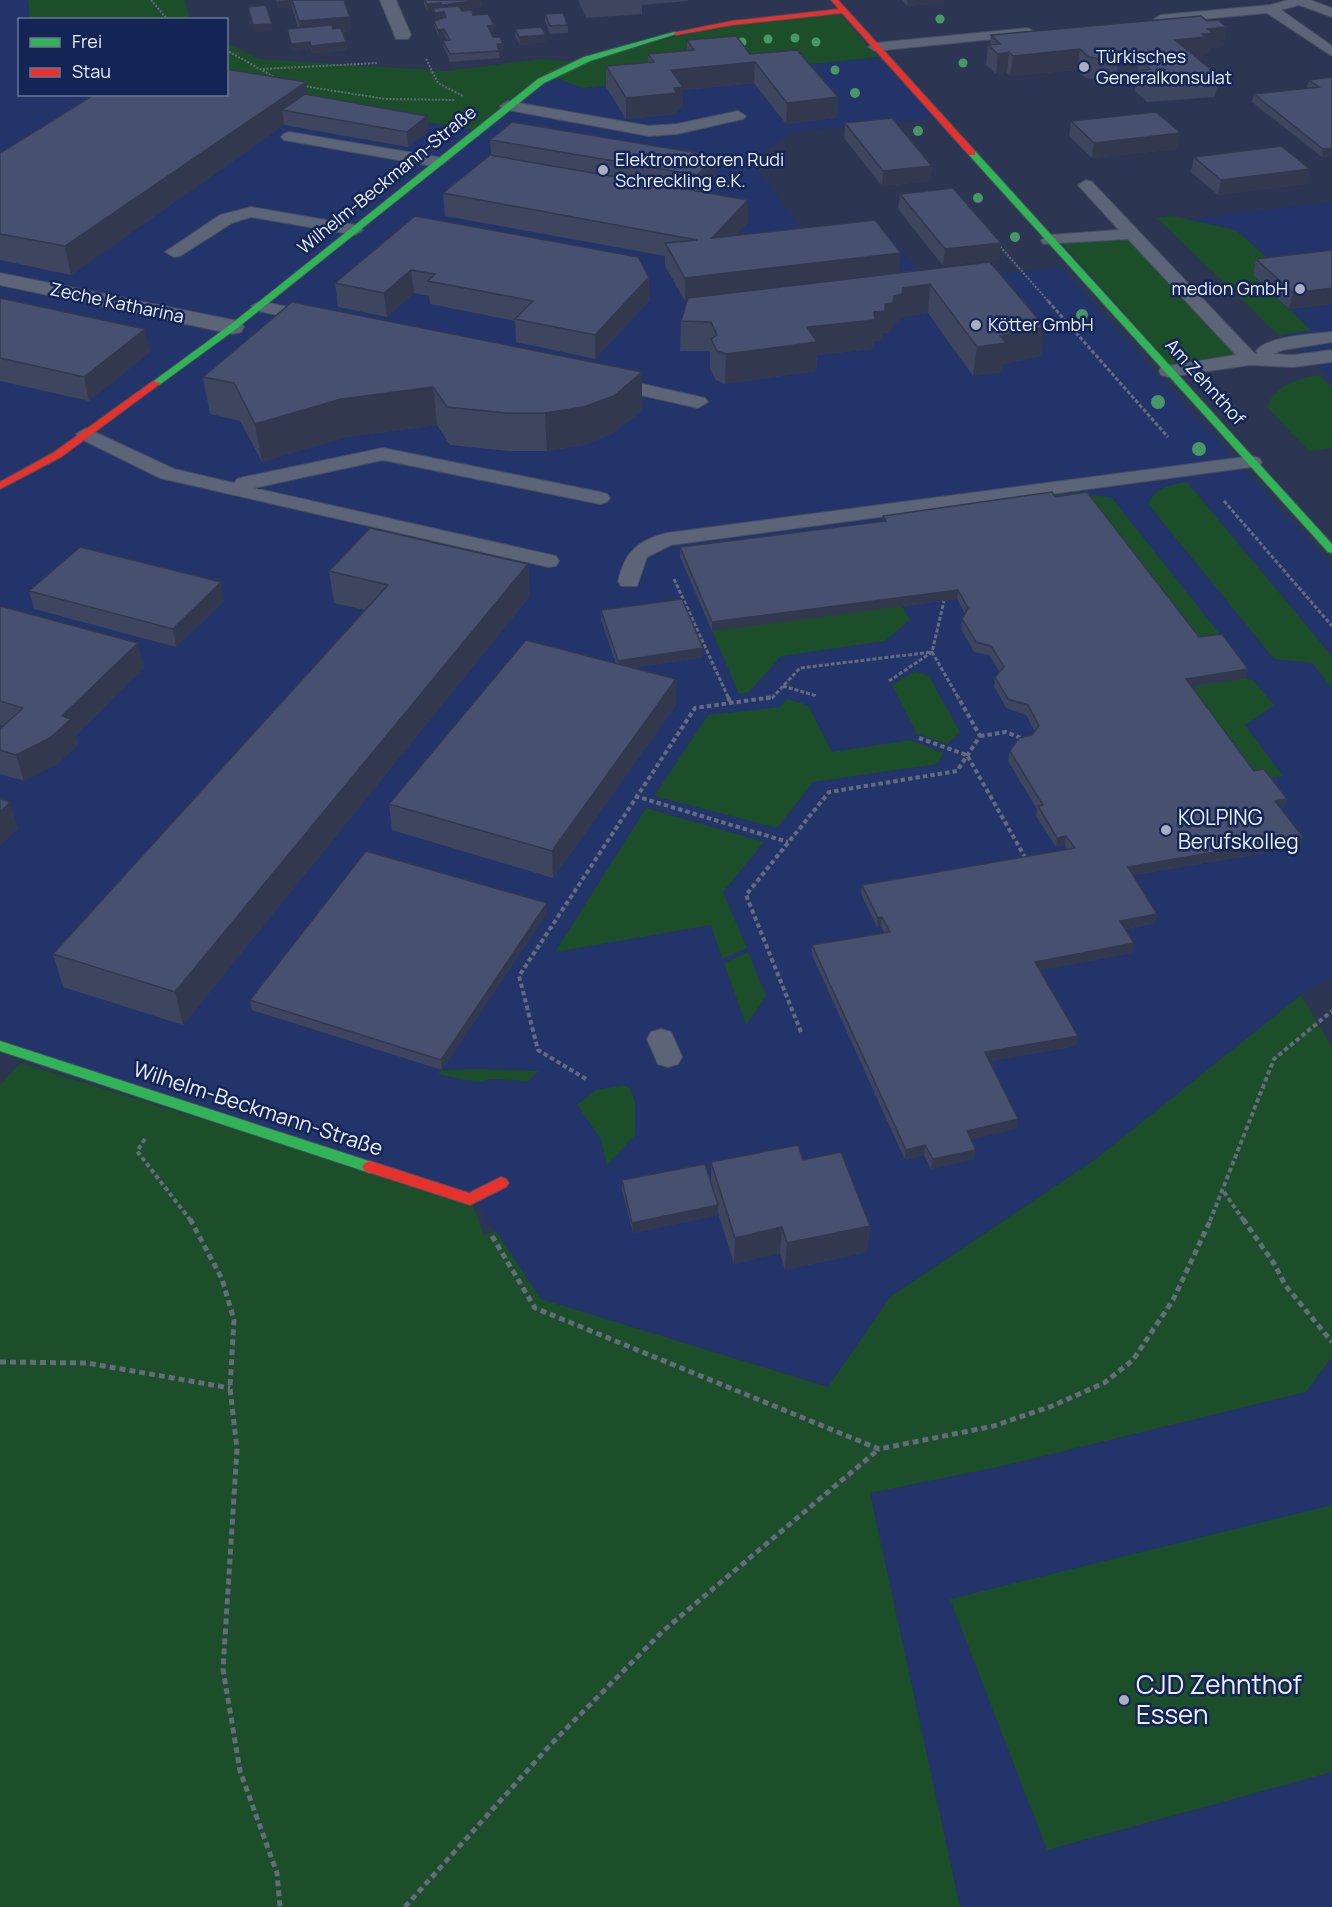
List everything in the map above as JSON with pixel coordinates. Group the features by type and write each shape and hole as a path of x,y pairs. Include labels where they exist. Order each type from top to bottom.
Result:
{"street":[{"path":"388,0 402,35"},
{"name":"Am Zehnthof","path":"838,5 1332,550"},
{"name":"Wilhelm-Beckmann-Straße","path":"0,486 57,455 233,327 508,106 551,75 627,46 747,20 838,5"},
{"name":"Zeche Katharina","path":"0,279 233,327"},
{"name":"Wilhelm-Beckmann-Straße","path":"0,1046 167,1103 470,1199"},
{"path":"470,1199 501,1183"}],"lane":[{"path":"1145,21 1270,9 1298,1 1332,13"},
{"path":"1270,9 1332,52"},
{"path":"875,47 1042,31"},
{"path":"508,106 650,131 677,129 738,116"},
{"path":"289,137 438,162"},
{"path":"1086,185 1250,358"},
{"path":"174,252 226,219 251,212 355,230"},
{"path":"1049,240 1127,228"},
{"path":"260,306 341,324"},
{"path":"1250,358 1279,345 1332,337"},
{"path":"1168,370 1250,358 1293,361 1332,356"},
{"path":"594,380 698,402"},
{"path":"86,434 166,474 548,561"},
{"path":"222,485 271,480 360,457 383,454 600,498"},
{"path":"629,581 634,557 647,546 668,539 1252,462"}],"path":[{"path":"151,0 166,18"},
{"path":"402,35 417,39 438,83 476,100"},
{"path":"228,51 278,79"},
{"path":"262,69 380,63"},
{"path":"299,85 386,99 476,100 508,106"},
{"path":"998,244 1332,626"},
{"path":"647,546 662,554 731,704"},
{"path":"889,681 932,652 944,601"},
{"path":"586,1079 538,1050 519,976 635,796 695,708 772,698 800,668 932,652"},
{"path":"932,652 980,736"},
{"path":"783,686 817,696"},
{"path":"801,1032 746,895 788,842 829,792 957,771 980,736 1006,732 1033,742"},
{"path":"920,738 967,755 1030,866"},
{"path":"635,796 788,842"},
{"path":"405,1907 552,1743 663,1631 879,1449 994,1426 1052,1406 1104,1383 1133,1360 1173,1300 1224,1191 1274,1059 1332,1011"},
{"path":"167,1103 137,1151 194,1225 222,1279 234,1320 230,1388 237,1449 223,1669 240,1771 277,1873 280,1907"},
{"path":"1224,1191 1275,1264 1285,1285 1332,1342"},
{"path":"470,1199 535,1308 879,1449"},
{"path":"0,1362 56,1359 144,1370 230,1388"}],"shaded area":[{"path":"0,0 28,0 30,18 18,18 18,96 228,96 228,91 476,130 248,315 0,485"},
{"path":"878,57 935,118 791,132 769,148 754,164 811,243 889,234 926,282 1060,267 1332,566 1332,977 1301,995 1097,1158 890,1297 829,1387 541,1299 475,1201 0,1041 0,488 58,456 552,76 582,88"},
{"path":"1332,202 1332,380 1170,221"},
{"name":"CJD Zehnthof Essen","path":"1332,1357 1332,1907 960,1907 870,1493 1007,1465 1306,1392"}],"green space":[{"path":"28,0 185,0 189,18 30,18"},
{"path":"839,13 878,57 582,88 552,76 597,57 708,28"},
{"path":"228,44 259,59 447,71 541,59 578,62 476,130 228,91"},
{"path":"1173,216 1236,230 1282,271 1253,275 1311,330 1278,335 1157,218"},
{"path":"1126,236 1244,358 1173,368 1062,243"},
{"path":"1319,375 1332,388 1332,448 1309,451 1267,407 1281,388 1303,378"},
{"path":"1187,482 1332,656 1332,688 1312,663 1274,659 1148,504 1159,490"},
{"path":"1079,492 1112,498 1227,643 1197,647 1049,496"},
{"path":"902,606 910,620 885,641 781,656 749,692 739,694 712,631"},
{"path":"915,671 929,676 960,732 947,744 917,734 892,685"},
{"path":"1246,678 1254,681 1274,705 1245,725 1283,776 1251,780 1184,688"},
{"path":"787,699 808,705 832,752 910,740 944,753 937,764 813,782 777,828 654,796 708,715 780,707"},
{"path":"646,808 764,842 723,892 747,948 722,959 711,925 555,952"},
{"path":"748,952 766,996 746,1025 724,963"},
{"path":"1301,995 1332,1048 1332,1357 1306,1392 1007,1465 870,1493 960,1907 0,1907 0,1085 20,1063 472,1203 484,1235 496,1231 541,1299 828,1387 890,1297 1097,1158"},
{"path":"442,1070 539,1071 528,1081 491,1079 477,1082 438,1074"},
{"path":"623,1085 631,1089 635,1103 635,1135 607,1165 601,1139 577,1105 596,1090"},
{"path":"1332,1505 1332,1772 1047,1850 950,1599"}],"building":[{"path":"292,0 344,0 350,17 299,21"},
{"path":"425,0 480,0 442,5 441,3 427,4"},
{"path":"266,5 272,24 253,25 248,7"},
{"path":"459,6 462,11 472,10 473,15 488,14 494,25 488,26 493,37 500,37 503,44 497,44 499,51 450,54 443,41 450,40 444,29 438,30 434,21 446,17 444,12 435,13 433,8"},
{"path":"563,13 568,25 550,26 545,14"},
{"path":"1201,16 1207,21 1218,20 1227,27 1208,29 1213,33 1202,34 1206,37 1175,40 1219,76 1151,81 1138,71 1150,69 1139,60 1118,62 1089,57 1080,49 1013,56 1009,52 998,54 988,45 1000,44 991,35"},
{"path":"332,25 333,29 341,28 346,42 311,46 310,42 291,44 287,29"},
{"path":"541,27 546,35 519,37 515,29"},
{"path":"736,36 750,54 797,50 838,97 787,103 755,62 671,70 683,87 674,88 677,93 626,98 606,66 654,62 648,54 694,50 687,40"},
{"path":"228,69 306,82 65,246 0,234 0,153 92,96 228,96"},
{"path":"1332,77 1332,148 1323,149 1254,94 1319,87 1309,80"},
{"path":"305,94 427,116 407,132 282,110"},
{"path":"1156,112 1181,133 1094,143 1071,121"},
{"path":"892,118 932,166 883,171 845,123"},
{"path":"512,122 716,156 697,175 490,140"},
{"path":"1281,146 1310,169 1221,180 1194,157"},
{"path":"490,155 748,200 712,238 875,220 901,253 685,278 665,243 697,240 443,193"},
{"path":"953,188 1001,243 945,249 900,194"},
{"path":"415,216 638,257 649,277 595,335 515,319 533,301 428,281 435,274 411,270 384,293 335,283"},
{"path":"1332,250 1332,288 1293,293 1256,259"},
{"path":"990,262 1045,327 1000,336 1006,343 977,347 930,284 903,288 902,294 894,296 893,303 885,304 885,311 874,312 875,320 807,327 817,342 726,354 717,351 711,339 717,335 711,322 681,321 688,298"},
{"path":"0,298 145,329 84,377 0,358"},
{"path":"292,302 642,372 614,396 583,407 545,413 506,413 447,407 433,387 341,399 255,424 234,383 203,377"},
{"name":"KOLPING Berufskolleg","path":"1052,492 1055,497 1087,492 1199,637 1222,634 1248,669 1186,679 1254,771 1264,769 1287,799 1275,801 1303,837 1128,867 1157,914 1120,921 1134,943 1035,962 1078,1036 985,1052 1018,1119 967,1131 976,1150 933,1159 925,1145 906,1150 812,945 890,932 882,917 878,918 862,885 1075,848 1066,836 1057,838 1038,806 1043,805 1010,751 1019,738 1032,735 1039,726 1028,705 1008,699 995,677 1004,667 991,646 976,642 962,619 968,608 958,590 712,622 680,547 886,521 883,516"},
{"path":"370,528 528,564 175,992 53,954 388,585 329,571"},
{"path":"80,547 221,582 173,629 29,591"},
{"path":"682,599 703,648 618,661 601,610"},
{"path":"0,606 138,643 62,716 71,719 50,738 16,755 0,750 0,729 23,708 0,701"},
{"path":"526,640 676,679 552,851 389,804"},
{"path":"0,799 10,802 0,812"},
{"path":"366,851 547,903 441,1060 250,1000"},
{"path":"798,1145 803,1160 841,1152 870,1226 787,1243 782,1227 735,1238 711,1162"},
{"path":"705,1164 718,1205 632,1223 622,1180"}],"traffic: fast":[{"path":"156,383 233,327 541,81 587,59 676,33"},
{"path":"972,153 1332,550"},
{"path":"0,1046 370,1167"}],"traffic: jam":[{"path":"834,0 972,153"},
{"path":"676,33 732,23 843,11"},
{"path":"0,486 57,455 156,383"},
{"path":"370,1167 470,1199 501,1183"}],"place":[{"name":"Türkisches Generalkonsulat","path":"1084,67"},
{"name":"Elektromotoren Rudi Schreckling e.K.","path":"603,170"},
{"name":"medion GmbH","path":"1300,289"},
{"name":"Kötter GmbH","path":"976,325"},
{"name":"KOLPING Berufskolleg","path":"1166,830"},
{"name":"CJD Zehnthof Essen","path":"1124,1700"}]}
